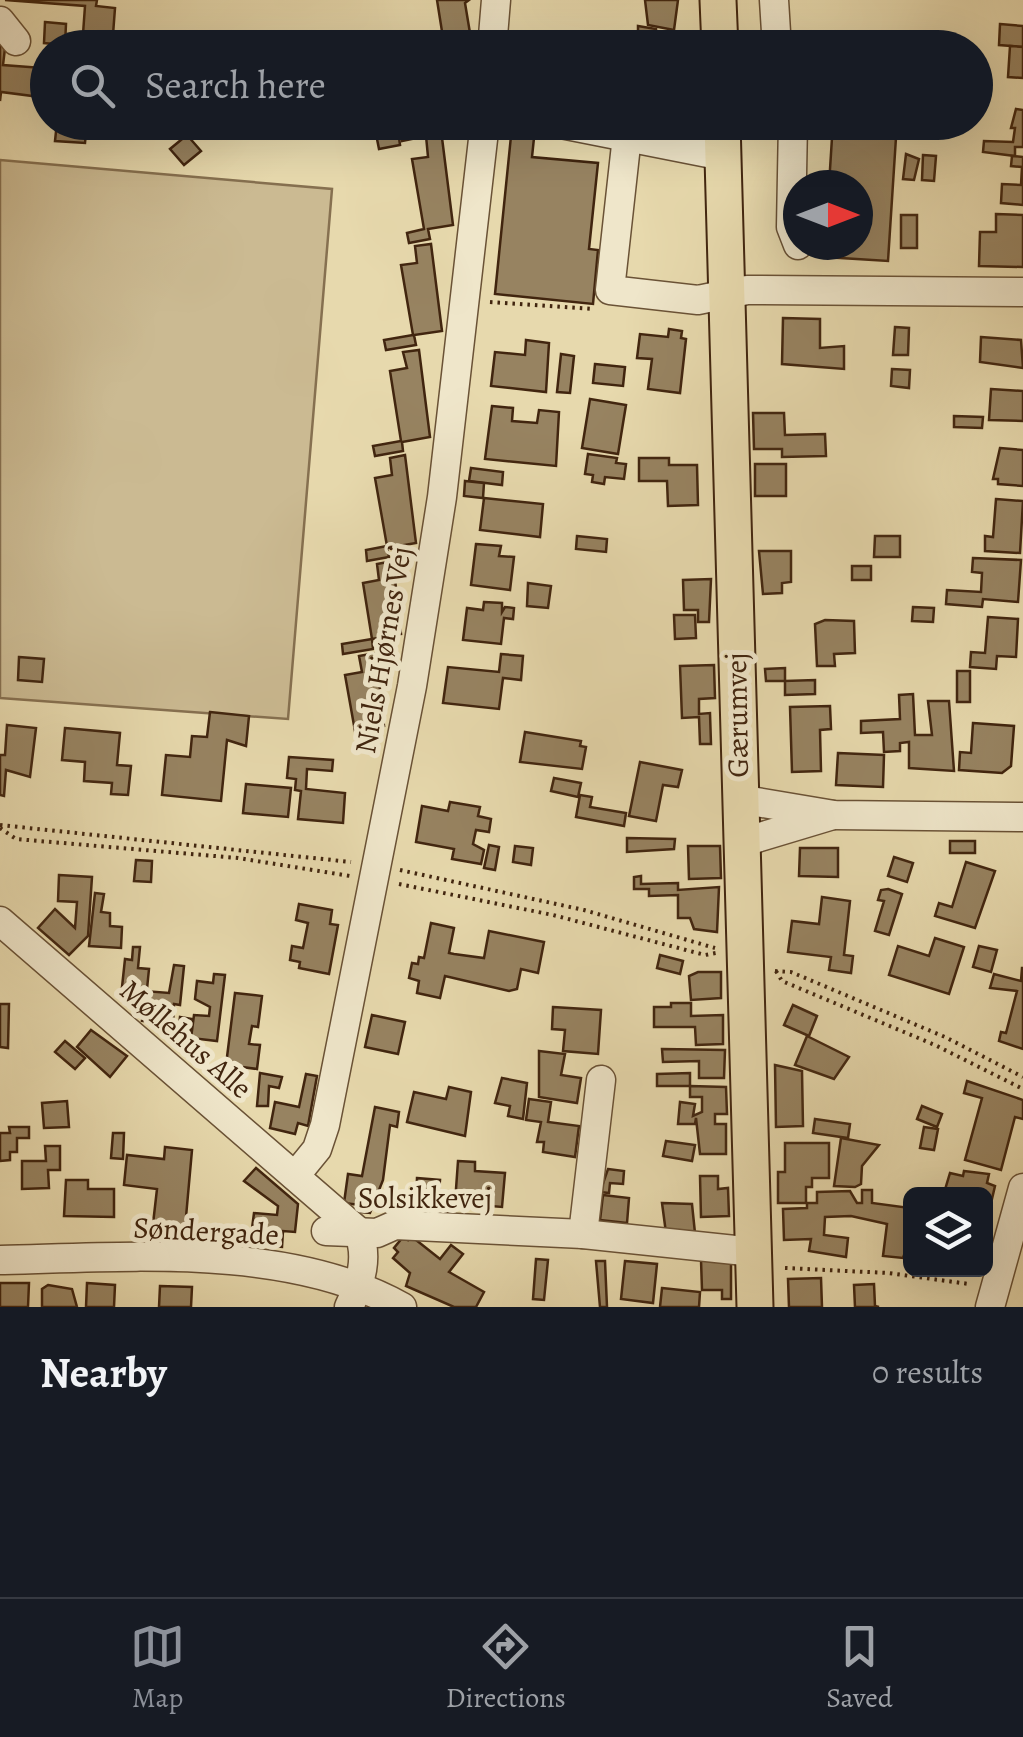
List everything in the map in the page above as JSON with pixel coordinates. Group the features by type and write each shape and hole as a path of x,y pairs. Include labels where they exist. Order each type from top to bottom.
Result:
{"main road":[{"path":"718,0 719,30"},
{"name":"Gærumvej","path":"723,140 755,1307"}],"street":[{"path":"494,30 496,0"},
{"path":"774,0 776,30"},
{"name":"Niels Hjørnes Vej","path":"295,1176 317,1149 325,1126 412,686 468,300 482,140"},
{"path":"628,140 610,290 698,300 728,294 805,290 1023,292"},
{"path":"792,140 792,170"},
{"path":"800,260 805,290"},
{"path":"739,799 834,815 1023,817"},
{"path":"740,843 834,815"},
{"name":"Møllehus Alle","path":"0,921 295,1176 327,1220"},
{"path":"583,1234 601,1080"},
{"path":"992,1298 1023,1188"},
{"path":"317,1273 327,1220"},
{"name":"Solsikkevej","path":"327,1220 358,1231 378,1233 394,1225 583,1234 755,1260"},
{"path":"354,1296 364,1245 358,1231"},
{"name":"Søndergade","path":"0,1260 256,1262 317,1273 354,1296 402,1307"}],"path":[{"path":"468,300 592,311 610,290"},
{"path":"1023,1076 945,1037 791,972 776,971 782,982 935,1046 1023,1089"},
{"path":"755,1260 888,1273 992,1298"}],"shaded area":[{"path":"0,160 332,189 288,719 0,698"}],"building":[{"path":"5,0 97,0 96,6 115,8 113,30 83,30 85,6"},
{"path":"437,0 469,0 465,3 470,30 442,30"},
{"path":"645,0 678,0 674,30 648,25"},
{"path":"45,22 66,24 66,30 45,30"},
{"path":"1000,24 1023,26 1023,47 999,45"},
{"path":"0,39 6,40 3,65 30,67 30,96 1,92 0,101"},
{"path":"1010,46 1023,47 1023,78 1008,77"},
{"path":"1016,109 1023,110 1023,147 1015,147 1015,156 983,152 984,141 1013,142 1015,128 1011,128"},
{"path":"181,140 191,140 201,151 184,165 170,149"},
{"path":"377,140 399,140 400,145 379,149"},
{"path":"426,140 442,140 453,225 428,229 430,239 409,243 407,233 424,229 412,159 428,157"},
{"path":"511,140 534,140 532,157 598,163 589,249 598,250 593,304 495,294"},
{"path":"832,140 896,140 888,261 872,260 873,170 830,170"},
{"path":"906,154 919,159 914,180 903,179"},
{"path":"923,155 936,156 934,181 922,180"},
{"path":"1012,156 1023,157 1023,205 1001,203 1002,184 1021,185 1022,167 1011,166"},
{"path":"996,214 1023,215 1023,267 979,266 980,232 996,232"},
{"path":"901,215 917,215 917,248 901,248"},
{"path":"431,244 442,331 414,335 416,345 386,350 384,340 413,335 401,265 417,263 415,246"},
{"path":"783,318 820,319 820,348 844,346 844,369 782,364"},
{"path":"895,327 909,328 908,355 893,355"},
{"path":"669,329 682,331 681,338 686,339 680,393 648,389 652,359 637,358 640,334 668,337"},
{"path":"981,337 1021,340 1023,368 980,362"},
{"path":"526,340 549,343 546,392 491,386 495,352 525,355"},
{"path":"419,350 430,437 402,442 403,451 375,456 373,446 401,441 390,371 407,368 403,352"},
{"path":"561,354 574,356 570,393 557,392"},
{"path":"595,364 625,367 623,386 593,383"},
{"path":"892,369 910,370 909,388 891,386"},
{"path":"991,389 1023,391 1023,421 989,420"},
{"path":"590,399 626,405 618,454 582,448"},
{"path":"492,406 513,408 512,421 537,423 539,410 559,412 556,466 485,459"},
{"path":"753,413 784,413 785,435 825,434 826,456 782,457 782,449 754,449"},
{"path":"954,416 983,417 982,428 954,427"},
{"path":"1000,448 1023,450 1023,486 998,484 998,479 993,479"},
{"path":"588,454 617,458 616,463 626,464 624,479 605,477 604,484 592,482 593,475 585,474"},
{"path":"405,455 416,543 387,548 389,557 367,561 366,550 387,546 375,478 392,475 390,458"},
{"path":"639,458 669,458 669,465 697,465 698,505 668,506 667,481 639,481"},
{"path":"755,464 786,464 786,496 755,496"},
{"path":"471,468 503,472 502,485 469,481"},
{"path":"465,481 484,483 483,498 464,496"},
{"path":"484,498 543,504 540,537 480,530"},
{"path":"996,499 1023,501 1020,553 985,551 985,536 993,537"},
{"path":"577,536 607,539 606,552 576,549"},
{"path":"875,536 900,536 900,557 874,557"},
{"path":"476,544 501,546 499,556 514,557 510,590 471,585"},
{"path":"759,551 791,551 791,582 782,583 782,593 763,594"},
{"path":"973,558 1021,560 1018,602 983,599 982,607 946,604 947,590 981,592 982,573 972,572"},
{"path":"393,561 401,634 372,639 363,583 379,580 377,564"},
{"path":"852,566 871,566 871,580 852,580"},
{"path":"711,579 709,622 698,622 698,610 684,610 683,580"},
{"path":"528,583 551,586 548,608 527,606"},
{"path":"484,602 502,603 502,612 505,607 514,608 513,619 504,618 501,644 463,640 467,608 483,610"},
{"path":"913,607 934,608 933,622 912,621"},
{"path":"674,615 695,615 696,638 675,639"},
{"path":"988,617 1018,619 1016,657 997,656 996,669 970,667 971,652 985,653"},
{"path":"825,620 854,621 855,653 834,654 835,666 817,666 815,624"},
{"path":"372,639 373,649 343,654 342,644"},
{"path":"376,653 384,726 355,731 345,675 362,672 359,656"},
{"path":"501,654 523,656 521,680 503,678 499,709 443,703 448,667 499,672"},
{"path":"19,657 44,659 42,682 18,680"},
{"path":"714,665 715,698 699,699 699,714 710,713 711,744 700,744 699,717 682,718 680,666"},
{"path":"785,668 785,681 766,681 765,669"},
{"path":"957,671 970,671 970,702 957,702"},
{"path":"815,680 815,694 785,695 785,681"},
{"path":"913,694 915,735 932,735 928,701 949,701 954,771 909,768 909,742 900,743 900,751 884,752 883,732 861,733 861,721 900,719 899,695"},
{"path":"830,706 831,729 820,730 821,771 792,772 790,707"},
{"path":"210,712 249,716 246,746 227,740 221,801 162,795 166,755 190,757 192,736 207,737"},
{"path":"973,723 1014,726 1011,766 1002,773 959,770 960,752 971,753"},
{"path":"7,725 36,728 30,777 6,770 4,796 0,795 0,755 5,755"},
{"path":"65,728 120,733 117,765 131,766 128,795 111,794 112,783 84,781 85,762 62,760"},
{"path":"525,732 581,741 580,746 586,747 582,769 520,762"},
{"path":"838,753 884,755 883,787 836,785"},
{"path":"289,757 333,760 332,771 307,769 306,789 345,793 343,823 298,819 301,791 295,790 296,779 287,778"},
{"path":"640,762 682,770 678,787 663,785 656,821 629,816"},
{"path":"554,778 581,783 578,797 551,791"},
{"path":"246,784 291,788 288,817 243,813"},
{"path":"580,795 592,797 590,807 626,813 624,826 576,817"},
{"path":"450,802 480,807 478,816 491,819 489,832 476,830 473,844 484,850 481,864 452,859 454,849 416,842 422,806 448,811"},
{"path":"627,838 675,839 674,849 627,852"},
{"path":"950,841 975,841 975,853 950,853"},
{"path":"489,845 499,847 495,870 484,868"},
{"path":"515,846 533,848 531,865 513,862"},
{"path":"688,846 720,846 721,878 689,879"},
{"path":"800,848 838,848 838,877 799,876"},
{"path":"894,857 913,863 907,882 888,876"},
{"path":"136,860 152,861 151,882 134,881"},
{"path":"966,862 995,871 975,928 935,916 939,903 952,907"},
{"path":"59,875 92,877 88,936 69,955 38,928 55,909 75,928 77,902 58,901"},
{"path":"641,876 641,884 678,883 678,890 719,887 717,932 694,929 690,918 678,918 678,895 649,896 649,889 634,889 634,877"},
{"path":"881,890 902,894 889,935 875,931 884,901 878,900"},
{"path":"95,893 104,894 101,912 110,913 110,926 122,927 121,948 89,946"},
{"path":"822,897 850,901 844,955 853,956 851,973 829,970 831,957 788,952 792,921 819,924"},
{"path":"299,904 332,910 330,924 338,925 329,974 299,968 300,962 290,960 292,946 303,948 308,923 296,920"},
{"path":"431,923 454,928 449,953 454,954 484,958 489,931 544,942 538,973 521,969 517,989 509,991 445,976 440,998 417,993 419,981 409,978 412,963 418,964 419,957 424,958"},
{"path":"935,938 964,947 949,994 889,975 898,946 929,956"},
{"path":"979,946 997,950 991,972 973,967"},
{"path":"133,947 140,947 138,968 149,969 147,989 122,987 125,959 132,960"},
{"path":"660,955 683,961 680,974 657,968"},
{"path":"174,965 184,966 180,1005 174,1004 173,1024 142,1021 145,991 169,993"},
{"path":"1022,968 1023,1049 999,1041 1001,1032 1006,1033 1017,991 990,988 994,974 1021,981"},
{"path":"721,972 721,998 691,1000 689,976"},
{"path":"214,974 225,975 217,1041 191,1038 194,1015 209,1016 210,1007 195,999 197,981 213,983"},
{"path":"235,993 262,996 258,1027 252,1026 249,1044 260,1045 257,1069 226,1065"},
{"path":"671,1003 691,1003 691,1016 723,1015 723,1044 696,1045 695,1027 654,1027 654,1007 671,1007"},
{"path":"0,1004 9,1004 8,1048 0,1047"},
{"path":"793,1005 817,1016 809,1036 784,1025"},
{"path":"553,1007 601,1010 598,1054 563,1051 565,1030 552,1029"},
{"path":"372,1015 405,1022 398,1054 365,1047"},
{"path":"180,1017 192,1019 189,1044 177,1042"},
{"path":"91,1030 127,1056 110,1077 77,1047"},
{"path":"807,1036 849,1057 834,1079 795,1065"},
{"path":"65,1041 85,1058 75,1069 55,1052"},
{"path":"662,1049 725,1050 724,1078 699,1078 699,1061 663,1062"},
{"path":"539,1051 565,1054 561,1075 581,1078 577,1103 539,1097"},
{"path":"775,1065 802,1071 803,1126 776,1127"},
{"path":"260,1073 282,1077 279,1088 269,1086 268,1106 257,1106"},
{"path":"690,1073 690,1086 657,1086 657,1074"},
{"path":"306,1074 317,1076 308,1126 298,1123 295,1134 270,1128 275,1102 299,1107"},
{"path":"502,1078 527,1083 523,1119 508,1116 510,1106 495,1103"},
{"path":"967,1081 1023,1100 1023,1119 1015,1117 1001,1170 965,1160 982,1098 964,1093"},
{"path":"690,1086 726,1087 727,1114 715,1114 715,1124 726,1124 726,1154 700,1154 696,1118 695,1124 678,1124 680,1102 695,1104 693,1116 702,1112 702,1097 690,1097"},
{"path":"449,1087 471,1092 465,1136 407,1122 414,1092 446,1099"},
{"path":"529,1099 551,1102 548,1122 579,1126 575,1157 543,1152 544,1142 537,1142 541,1122 526,1120"},
{"path":"67,1101 69,1127 44,1128 42,1103"},
{"path":"922,1106 942,1114 937,1127 917,1119"},
{"path":"375,1107 399,1112 397,1127 390,1125 383,1180 370,1213 361,1212 359,1205 344,1203 348,1174 362,1176"},
{"path":"815,1119 850,1124 848,1138 813,1133"},
{"path":"9,1127 29,1127 29,1138 17,1138 17,1152 10,1152 10,1160 0,1161 0,1133 10,1133"},
{"path":"924,1127 938,1129 934,1150 920,1148"},
{"path":"113,1133 124,1133 123,1159 111,1158"},
{"path":"841,1138 879,1145 862,1166 861,1184 855,1187 834,1186"},
{"path":"666,1141 695,1145 692,1161 663,1156"},
{"path":"785,1143 829,1143 829,1178 812,1178 812,1187 806,1187 806,1203 778,1203 778,1172 785,1172"},
{"path":"45,1146 60,1146 60,1170 48,1170 49,1188 22,1189 22,1161 46,1161"},
{"path":"165,1147 192,1150 185,1228 153,1224 157,1189 124,1185 127,1155 164,1159"},
{"path":"458,1161 475,1162 475,1171 505,1173 502,1207 455,1203"},
{"path":"256,1168 298,1204 295,1232 283,1231 282,1247 250,1244 254,1213 277,1215 278,1206 244,1181"},
{"path":"608,1169 624,1171 623,1184 610,1183 609,1193 600,1192"},
{"path":"964,1171 989,1174 987,1183 995,1186 993,1195 993,1187 946,1187 950,1173 963,1176"},
{"path":"700,1176 718,1176 718,1189 728,1188 729,1216 701,1217"},
{"path":"417,1178 440,1180 438,1204 416,1203"},
{"path":"66,1180 88,1180 88,1189 114,1189 114,1217 64,1216"},
{"path":"862,1190 872,1190 872,1203 903,1207 903,1258 883,1256 887,1224 851,1216 825,1217 824,1235 848,1238 846,1257 809,1251 811,1239 784,1240 783,1209 807,1208 807,1203 817,1203 817,1192 850,1191 857,1203 862,1203"},
{"path":"603,1195 629,1198 627,1223 600,1220"},
{"path":"662,1203 692,1204 695,1233 666,1233"},
{"path":"411,1236 440,1259 451,1245 463,1254 449,1272 484,1292 476,1307 454,1307 406,1286 410,1273 393,1258 398,1252 394,1248 403,1237 408,1240"},
{"path":"731,1258 731,1299 722,1299 722,1290 702,1290 701,1260"},
{"path":"536,1259 548,1260 544,1300 533,1299"},
{"path":"596,1261 605,1261 607,1307 600,1307"},
{"path":"625,1261 657,1264 653,1303 621,1299"},
{"path":"821,1278 822,1307 789,1307 788,1279"},
{"path":"0,1283 29,1283 28,1307 0,1307"},
{"path":"87,1283 115,1285 114,1307 86,1307"},
{"path":"874,1284 875,1306 879,1307 855,1307 854,1285"},
{"path":"48,1285 72,1289 77,1307 42,1307 42,1289"},
{"path":"160,1286 192,1287 191,1307 159,1307"},
{"path":"662,1288 700,1292 699,1307 660,1307"}]}
